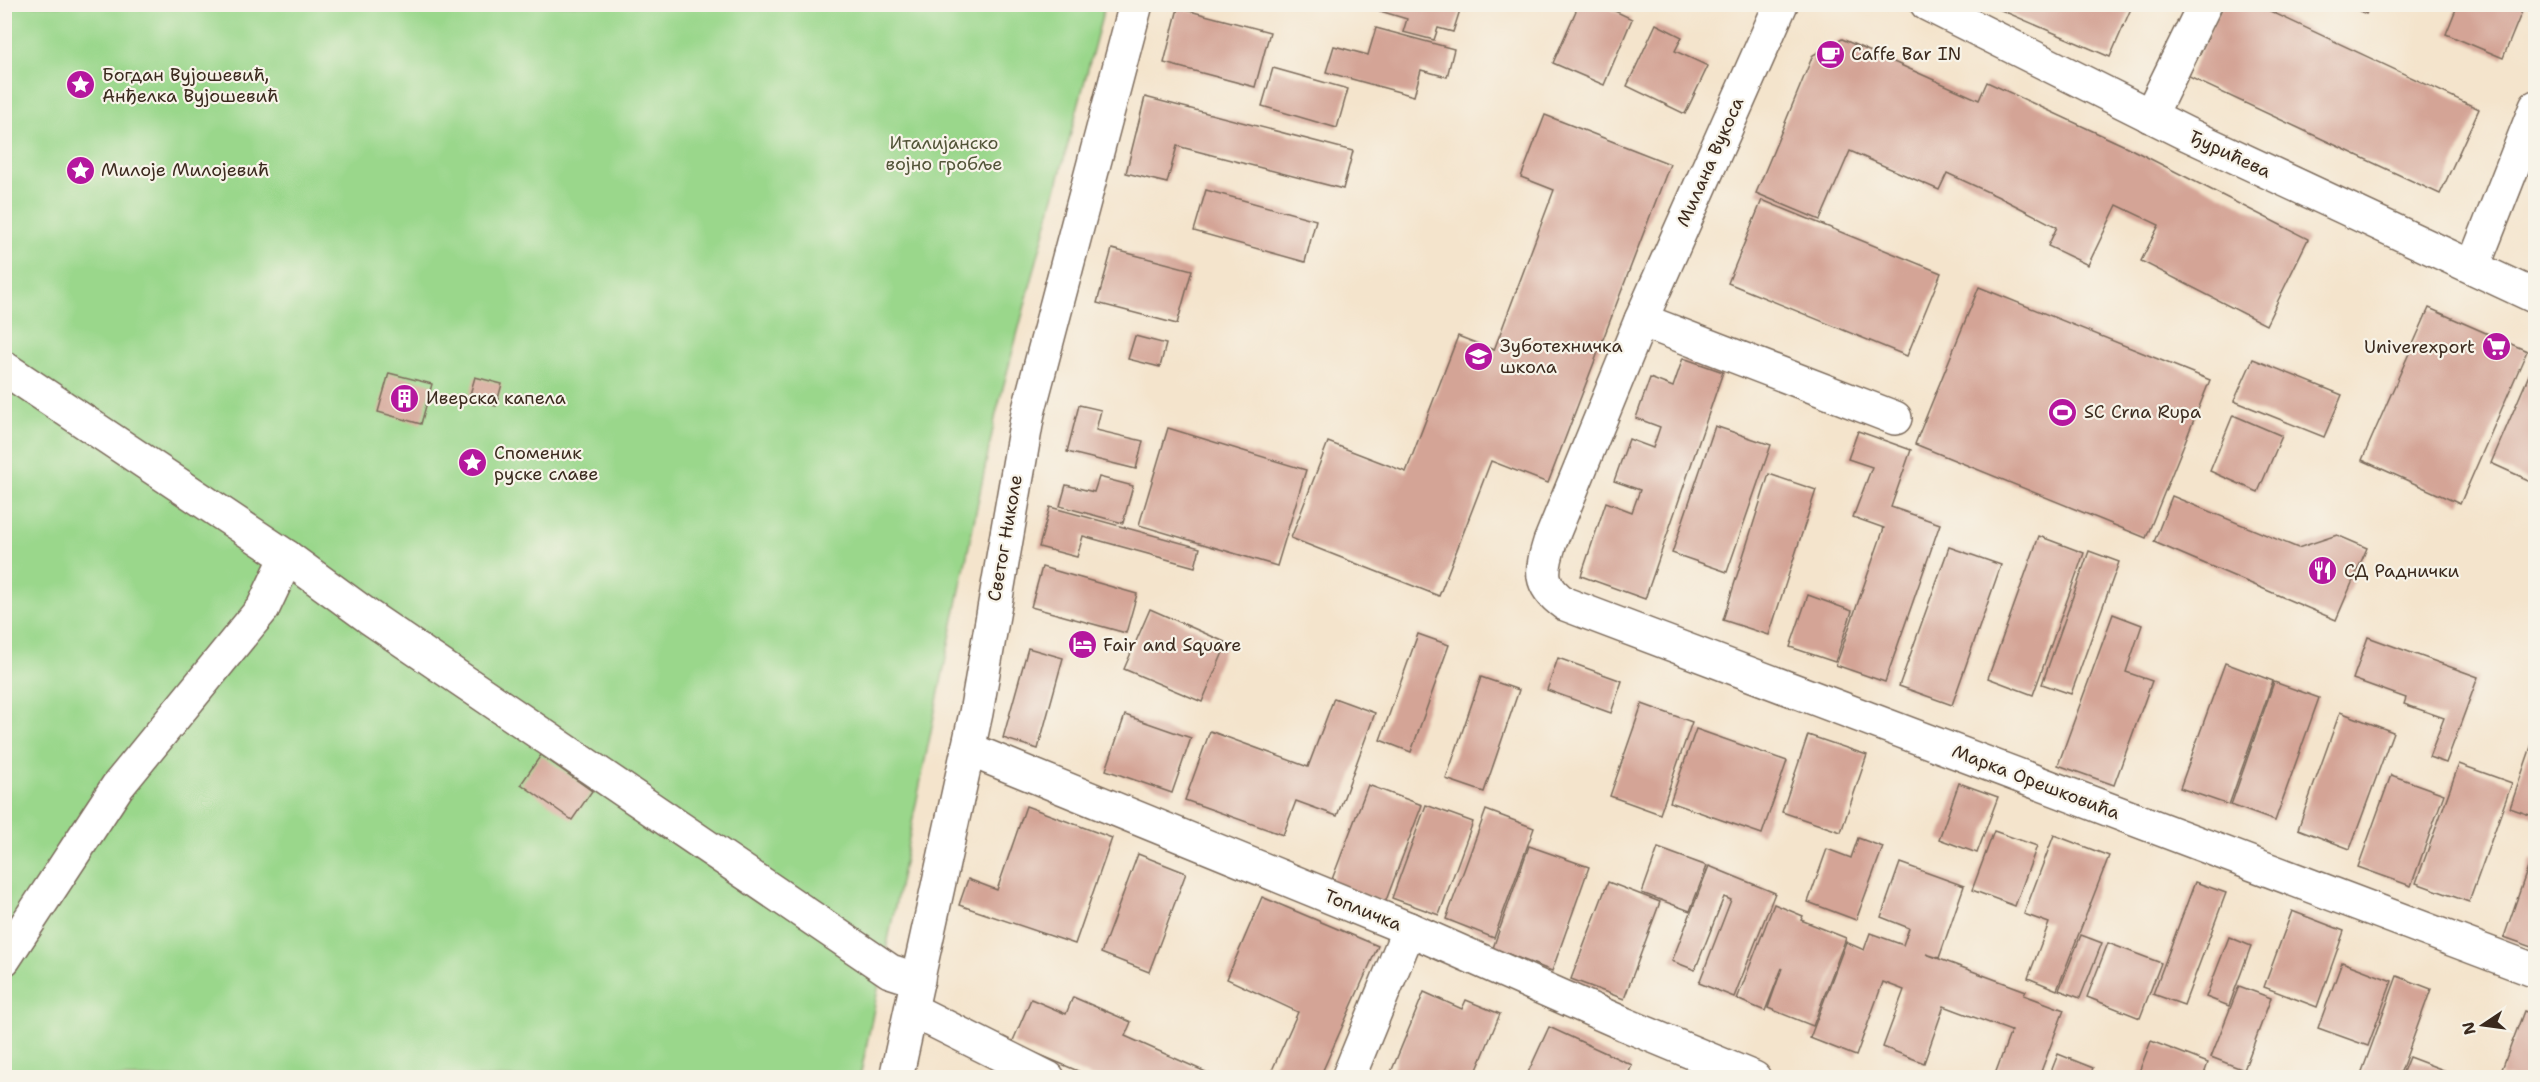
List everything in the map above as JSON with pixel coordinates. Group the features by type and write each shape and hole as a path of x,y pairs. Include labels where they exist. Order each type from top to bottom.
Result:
{"street":[{"name":"Светог Николе","path":"896,1077 968,749 1028,413 1136,4"},
{"name":"Милана Вукоса","path":"1545,582 1542,566 1550,542 1641,320 1781,4"},
{"name":"Ђурићева","path":"1927,4 2150,116 2535,297"},
{"path":"2150,116 2205,4"},
{"path":"2473,267 2535,107"},
{"path":"1641,320 1895,418"},
{"path":"4,368 287,557 369,617 890,971 915,995 1048,1077"},
{"path":"4,959 117,787 263,608 287,557"},
{"name":"Марка Орешковића","path":"1545,582 1551,595 1565,604 2535,971"},
{"name":"Топличка","path":"968,749 1409,929 1624,1024 1754,1077"},
{"path":"1348,1077 1409,929"}],"green space":[{"name":"Италијанско војно гробље","path":"5,5 1105,5 996,414 860,1077 5,1078"}],"building":[{"path":"1371,4 1470,4 1467,12 1460,10 1453,32 1438,28 1434,40 1403,32 1407,19 1370,8"},
{"path":"1579,4 1600,4 1632,19 1604,85 1553,63"},
{"path":"1987,4 2133,4 2110,57"},
{"path":"2222,4 2255,4 2479,109 2440,194 2189,77"},
{"path":"2346,4 2371,4 2366,14"},
{"path":"2458,4 2525,4 2503,58 2446,34"},
{"path":"1178,8 1270,32 1255,87 1164,63"},
{"path":"1656,24 1682,37 1675,51 1708,66 1685,114 1627,86"},
{"path":"1376,28 1454,49 1447,77 1421,70 1414,96 1326,72 1334,46 1368,55"},
{"path":"1842,39 1979,100 1987,82 2125,146 2308,239 2266,325 2141,261 2159,225 2117,205 2088,265 2048,246 2057,227 2001,198 1947,173 1939,190 1850,151 1820,220 1756,193 1813,55"},
{"path":"1273,68 1348,89 1337,128 1262,106"},
{"path":"1145,97 1353,151 1343,189 1177,146 1167,183 1126,173"},
{"path":"1545,115 1670,164 1548,483 1491,461 1439,596 1291,538 1328,442 1406,472 1458,336 1494,350 1554,190 1521,177"},
{"path":"1206,190 1316,220 1305,262 1194,231"},
{"path":"1762,200 1941,273 1907,356 1728,283"},
{"path":"1112,249 1192,270 1177,324 1097,303"},
{"name":"SC Crna Rupa","path":"1979,287 2210,380 2146,538 1915,444"},
{"path":"2429,308 2527,351 2460,504 2362,460"},
{"path":"1135,336 1166,344 1160,367 1128,359"},
{"path":"1683,358 1723,372 1645,599 1581,576 1606,502 1632,512 1640,490 1614,481 1629,439 1653,448 1660,427 1636,418 1650,378 1673,387"},
{"path":"2253,359 2342,395 2324,437 2234,401"},
{"path":"2535,361 2535,483 2491,463"},
{"name":"Иверска капела","path":"389,373 432,384 421,424 378,412"},
{"path":"475,377 502,384 496,406 469,398"},
{"path":"1079,405 1101,410 1096,430 1143,441 1136,469 1067,452"},
{"path":"2233,415 2282,436 2258,492 2210,471"},
{"path":"1715,426 1771,445 1727,572 1672,553"},
{"path":"1168,428 1306,470 1277,566 1139,525"},
{"path":"1858,431 1911,450 1891,507 1940,524 1885,682 1836,665 1884,528 1853,517 1872,467 1848,459"},
{"path":"1769,474 1816,490 1769,635 1723,620"},
{"path":"1099,477 1133,486 1123,523 1060,506 1066,485 1094,492"},
{"path":"2172,496 2298,548 2337,535 2367,548 2336,620 2154,542"},
{"path":"1050,507 1200,548 1195,567 1083,536 1077,557 1039,547"},
{"path":"2039,536 2084,553 2033,695 1988,678"},
{"path":"1949,547 2001,565 1952,705 1899,686"},
{"path":"2089,551 2119,562 2071,694 2042,684"},
{"path":"1042,567 1137,594 1126,633 1031,607"},
{"path":"1808,595 1852,611 1835,662 1790,647"},
{"path":"1150,609 1227,643 1202,702 1124,669"},
{"path":"2113,614 2142,625 2126,672 2152,681 2114,785 2058,765"},
{"path":"1418,634 1449,645 1411,752 1380,740"},
{"path":"2368,637 2478,677 2446,763 2429,757 2444,718 2404,704 2406,698 2353,679"},
{"path":"1028,648 1063,658 1038,749 1003,738"},
{"path":"1558,658 1622,681 1611,713 1547,690"},
{"path":"2225,663 2273,681 2229,805 2180,788"},
{"path":"1481,677 1519,690 1484,792 1446,779"},
{"path":"2274,682 2319,698 2275,821 2231,805"},
{"path":"1334,698 1375,713 1337,816 1296,801 1283,835 1185,800 1210,731 1308,767"},
{"path":"1642,704 1692,722 1660,814 1610,796"},
{"path":"2340,712 2393,732 2350,849 2298,829"},
{"path":"1125,715 1191,738 1172,793 1106,770"},
{"path":"1696,729 1787,761 1762,834 1670,802"},
{"path":"1808,735 1867,755 1841,832 1782,812"},
{"path":"2535,735 2535,817 2510,808"},
{"path":"541,755 592,791 572,820 521,784"},
{"path":"2459,764 2512,783 2469,902 2416,883"},
{"path":"2391,775 2444,794 2411,886 2358,867"},
{"path":"1959,783 1998,797 1977,853 1939,839"},
{"path":"1368,785 1422,805 1385,903 1331,882"},
{"path":"1426,805 1473,822 1439,915 1392,898"},
{"path":"1026,806 1112,838 1075,944 959,905 968,879 997,890"},
{"path":"1486,810 1534,828 1494,938 1446,919"},
{"path":"1994,831 2037,846 2015,906 1972,890"},
{"path":"2054,835 2109,856 2057,990 2028,978 2049,923 2024,914"},
{"path":"1858,838 1883,847 1856,920 1808,902 1827,849 1851,858"},
{"path":"1529,846 1589,867 1552,971 1493,948"},
{"path":"1658,848 1707,866 1690,911 1642,893"},
{"path":"1138,854 1186,873 1149,972 1101,953"},
{"path":"2531,859 2535,861 2535,948 2504,937"},
{"path":"1900,863 1964,886 1939,958 1926,954 2026,991 2024,995 2064,1010 2039,1077 1994,1077 2011,1031 1944,1006 1924,1063 1883,1047 1904,990 1883,982 1856,1056 1810,1038 1846,942 1864,950 1870,933 1903,945 1909,928 1881,917"},
{"path":"1709,866 1775,893 1734,997 1699,983 1731,900 1724,897 1695,970 1672,961"},
{"path":"1608,882 1660,902 1624,999 1571,979"},
{"path":"2195,882 2226,893 2184,1005 2153,994"},
{"path":"1262,897 1378,946 1320,1077 1269,1077 1298,1012 1227,979"},
{"path":"1774,904 1803,916 1801,920 1846,938 1813,1026 1768,1008 1782,968 1765,1011 1737,999"},
{"path":"2292,911 2344,931 2317,1007 2264,987"},
{"path":"2081,935 2102,943 2080,998 2059,990"},
{"path":"2229,937 2251,946 2229,1006 2206,997"},
{"path":"2108,943 2161,963 2140,1018 2087,997"},
{"path":"2342,962 2392,981 2368,1046 2318,1028"},
{"path":"2397,976 2431,989 2399,1077 2360,1077"},
{"path":"2239,986 2271,998 2244,1070 2211,1057"},
{"path":"1424,992 1462,1009 1466,1000 1500,1014 1474,1077 1449,1077 1436,1072 1434,1077 1389,1077"},
{"path":"1073,997 1131,1022 1125,1036 1217,1077 1092,1077 1012,1043 1031,999 1066,1014"},
{"path":"2524,1011 2535,1015 2535,1077 2499,1077"},
{"path":"1549,1027 1632,1065 1627,1077 1582,1075 1581,1077 1526,1077"},
{"path":"2151,1041 2208,1063 2203,1077 2137,1077"},
{"path":"2058,1054 2093,1068 2089,1077 2049,1077"},
{"path":"2409,1057 2446,1071 2443,1077 2401,1077"}],"place":[{"name":"Caffe Bar IN","path":"1830,54"},
{"name":"Богдан Вујошевић, Анђелка Вујошевић","path":"81,85"},
{"name":"Милоје Милојевић","path":"80,170"},
{"name":"Univerexport","path":"2496,347"},
{"name":"Зуботехничка школа","path":"1479,356"},
{"name":"Иверска капела","path":"405,398"},
{"name":"SC Crna Rupa","path":"2063,412"},
{"name":"Споменик руске славе","path":"473,463"},
{"name":"СД Раднички","path":"2323,571"},
{"name":"Fair and Square","path":"1082,645"}]}
